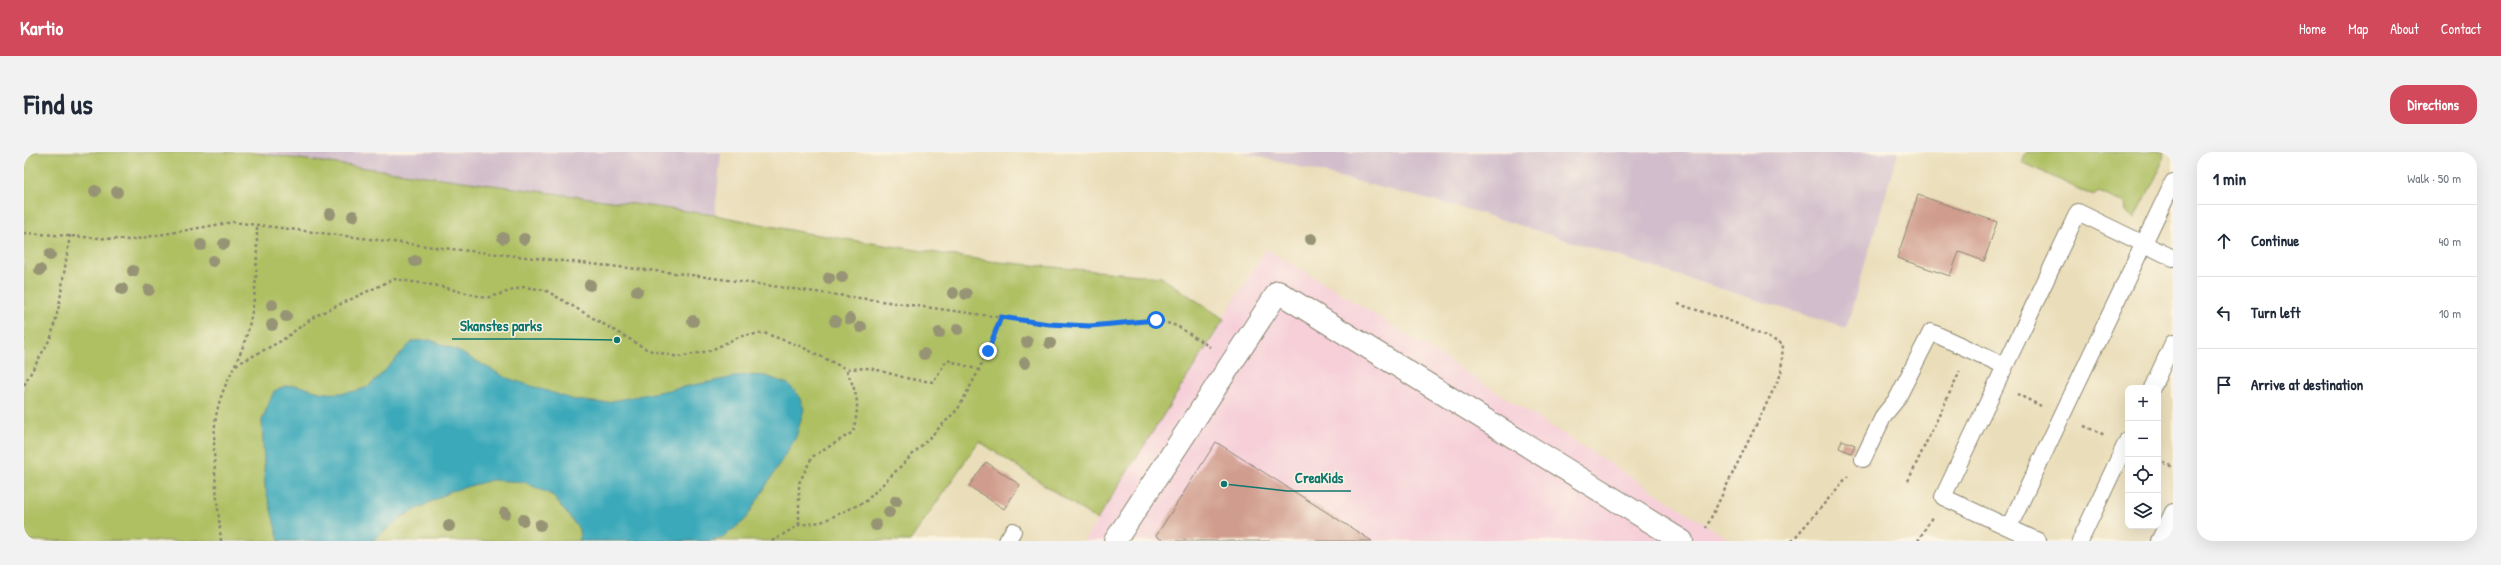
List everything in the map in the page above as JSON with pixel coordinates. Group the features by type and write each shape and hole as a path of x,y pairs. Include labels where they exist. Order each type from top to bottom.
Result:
{"street":[{"path":"1115,541 1278,292 1682,541"}],"lane":[{"path":"2009,527 2173,182"},
{"path":"2038,541 1943,497 2078,212 2173,258"},
{"path":"1863,459 1884,415 1897,399 1931,332 2005,366"},
{"path":"2153,385 2173,343"},
{"path":"2080,541 2125,445"},
{"path":"2159,541 2173,512"}],"path":[{"path":"24,233 130,240 210,224 233,222 257,226 684,274 1049,324 1090,326 1156,320 1177,326 1233,361"},
{"path":"221,541 214,432 226,381 236,365 247,334 257,277 257,226"},
{"path":"24,385 51,336 59,306 70,235"},
{"path":"236,365 281,341 315,316 394,279 439,286 486,298 524,287 545,290 648,350 678,357 709,351 741,336 764,333 800,346 846,369 870,368 910,379 933,382 947,360 979,370"},
{"path":"1678,304 1728,320 1784,344 1781,374 1704,531"},
{"path":"772,541 799,525 822,522 865,502 943,426 958,409 979,370 1001,317"},
{"path":"799,525 798,483 812,457 853,432 859,409 855,389 846,369"},
{"path":"1792,541 1863,459"},
{"path":"2161,461 2173,467"}],"shaded area":[{"path":"248,152 721,152 715,215"},
{"path":"1240,152 1898,152 1846,328 1474,211"},
{"path":"1266,249 1328,285 1732,541 1084,541"}],"green space":[{"path":"24,152 248,152 715,215 806,233 989,261 1161,277 1224,319 1097,520 979,441 910,541 24,541"},
{"path":"2026,152 2164,152 2162,165 2135,218 2126,212 2125,203 2099,192 2093,196 2022,162"}],"water":[{"path":"431,340 458,351 507,378 575,400 602,403 745,375 766,376 788,384 798,394 804,409 796,437 745,520 722,538 708,541 580,541 579,529 552,495 524,482 492,480 451,491 404,516 372,541 279,541 265,487 262,420 274,391 282,387 296,385 327,393 348,392 363,389 371,384 413,341"}],"building":[{"path":"1918,195 1997,222 1984,261 1959,252 1950,276 1897,258"},
{"path":"1842,440 1855,445 1851,453 1839,448"},
{"path":"1216,442 1372,541 1164,541 1156,536"},
{"path":"986,462 1020,485 1004,509 969,486"}],"place":[{"name":"Skanstes parks","path":"617,340"},
{"name":"CreaKids","path":"1224,484"}],"route":[{"path":"988,351 1001,317 1049,324 1090,326 1137,320 1156,320"}]}
